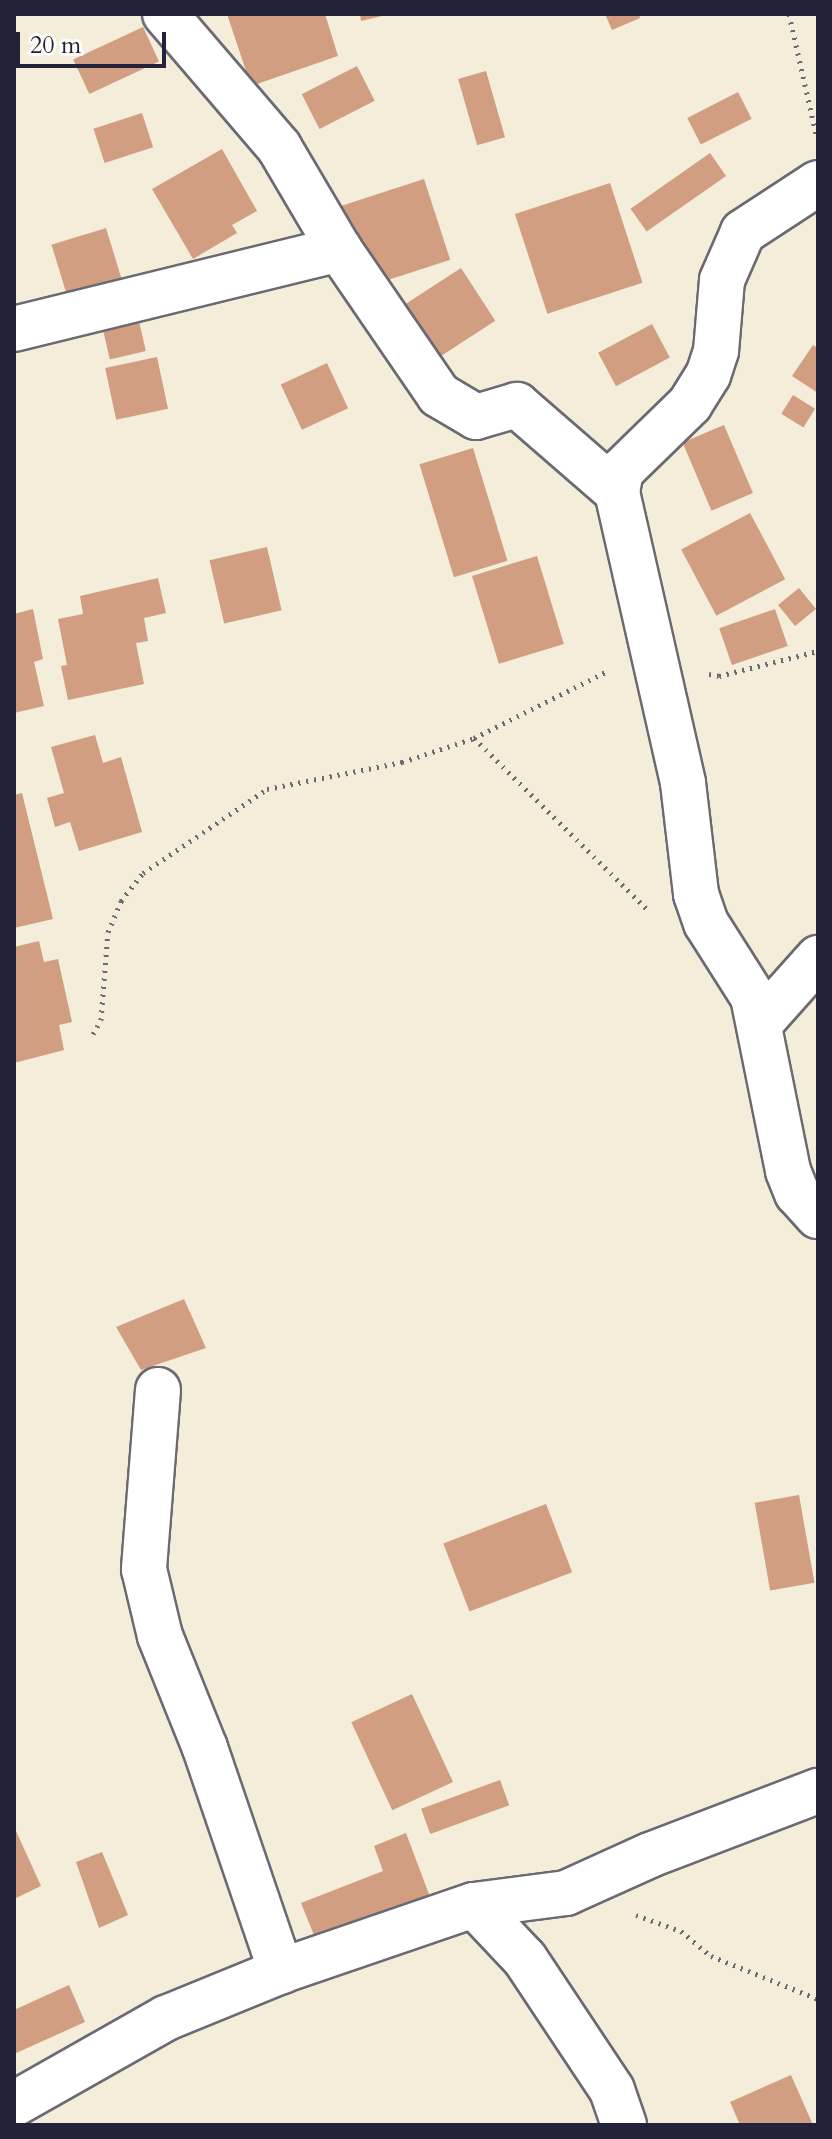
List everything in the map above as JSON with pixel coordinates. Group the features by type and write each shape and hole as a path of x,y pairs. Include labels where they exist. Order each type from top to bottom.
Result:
{"street":[{"path":"165,14 279,147 339,249 439,395 476,417 517,405 617,492"},
{"path":"818,183 743,232 722,280 716,351 708,375 690,404 621,471 617,492 683,783 696,894 706,923 753,997 761,1022 767,1081 788,1171 797,1193 818,1216"},
{"path":"14,329 339,249"},
{"path":"761,1022 818,958"},
{"path":"158,1390 144,1569 160,1636 205,1748 281,1971"},
{"path":"14,2104 166,2018 281,1971 474,1905 566,1893 650,1855 818,1791"},
{"path":"474,1905 525,1959 612,2090 624,2125"}],"path":[{"path":"789,14 818,142"},
{"path":"93,1034 101,1020 108,932 121,901 143,873 267,789 402,762 474,738 600,673 654,664 719,676 818,651"},
{"path":"474,738 661,924"},
{"path":"566,1893 591,1905 656,1920 681,1931 711,1956 818,1999"}],"building":[{"path":"227,14 325,14 338,56 251,86"},
{"path":"360,14 386,14 386,15 361,21"},
{"path":"605,14 639,14 640,18 612,30"},
{"path":"143,27 159,61 89,94 73,60"},
{"path":"357,66 375,101 319,129 302,94"},
{"path":"486,71 505,137 477,145 458,79"},
{"path":"738,92 752,119 701,145 687,118"},
{"path":"142,113 153,147 105,163 93,129"},
{"path":"222,149 257,211 232,225 237,233 193,259 152,189"},
{"path":"710,153 726,176 647,232 631,209"},
{"path":"424,179 450,260 366,287 339,207"},
{"path":"610,183 642,283 547,314 515,214"},
{"path":"106,228 125,289 70,306 51,245"},
{"path":"461,268 495,321 434,361 400,308"},
{"path":"138,317 146,351 110,359 102,325"},
{"path":"652,324 670,358 616,386 598,353"},
{"path":"813,345 818,348 818,393 792,376"},
{"path":"157,357 168,409 116,420 105,368"},
{"path":"327,363 348,408 302,430 281,385"},
{"path":"793,395 815,409 803,427 781,414"},
{"path":"724,425 753,493 711,511 683,443"},
{"path":"473,448 507,561 454,577 419,464"},
{"path":"750,513 785,579 716,616 681,550"},
{"path":"267,547 282,610 224,624 210,560"},
{"path":"537,556 564,644 499,664 472,576"},
{"path":"158,578 166,613 144,618 148,641 136,643 144,684 68,700 61,666 67,665 58,619 83,614 80,596"},
{"path":"799,588 816,609 795,626 778,605"},
{"path":"33,609 43,659 34,662 44,706 14,713 14,614"},
{"path":"775,609 788,646 732,665 719,628"},
{"path":"95,735 103,763 121,757 142,832 79,851 70,822 55,827 47,798 64,793 51,747"},
{"path":"22,793 53,919 14,928 14,795"},
{"path":"39,941 44,962 58,959 72,1022 59,1025 64,1050 14,1063 14,947"},
{"path":"184,1299 206,1348 141,1370 116,1327"},
{"path":"799,1495 814,1583 770,1590 755,1503"},
{"path":"546,1504 572,1572 469,1612 443,1543"},
{"path":"412,1694 453,1782 392,1810 351,1722"},
{"path":"500,1780 509,1805 430,1834 421,1809"},
{"path":"14,1832 41,1886 14,1899"},
{"path":"406,1833 433,1905 320,1950 301,1903 383,1871 374,1846"},
{"path":"102,1852 128,1915 99,1928 76,1862"},
{"path":"69,1985 85,2022 14,2054 14,2010"},
{"path":"791,2075 813,2125 740,2125 730,2102"}]}
